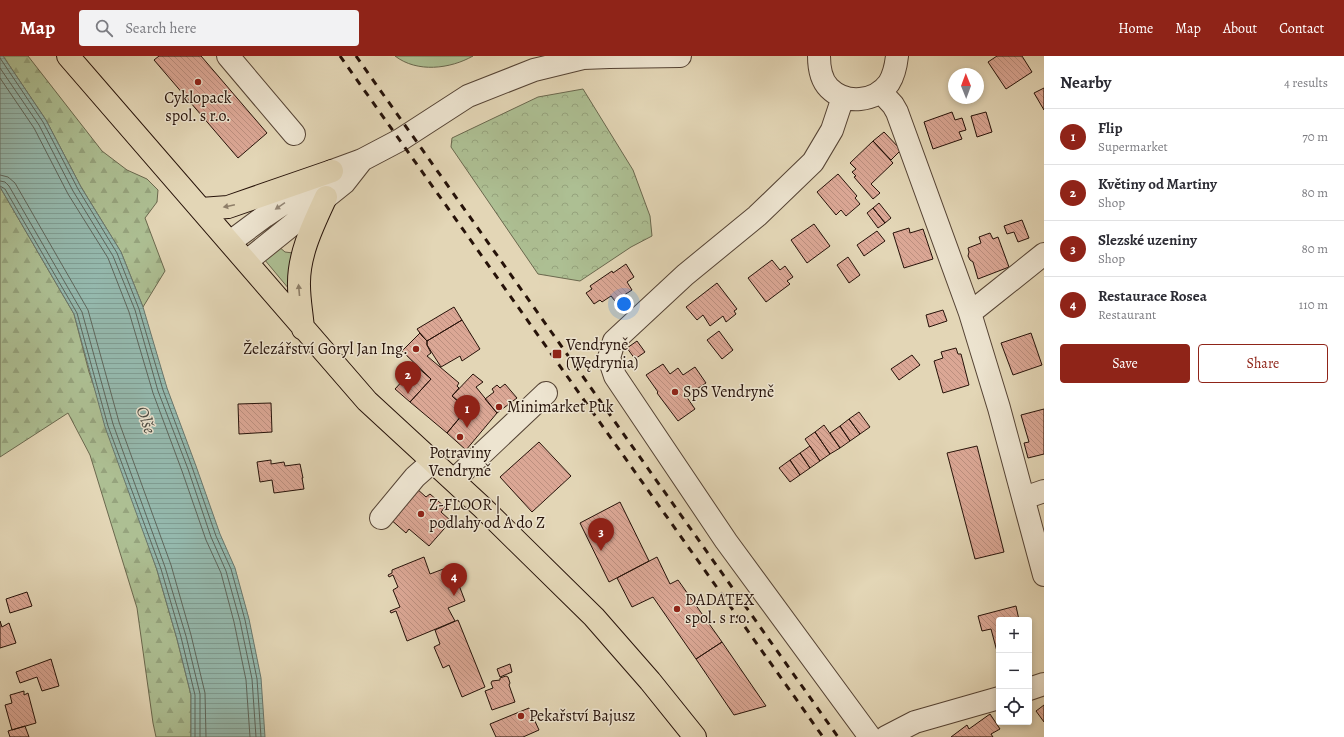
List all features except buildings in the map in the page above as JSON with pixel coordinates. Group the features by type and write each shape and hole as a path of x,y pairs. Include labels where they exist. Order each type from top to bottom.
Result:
{"main road":[{"path":"68,56 247,261 303,329 367,401 454,480 594,617 650,681 695,737"},
{"path":"202,209 228,207 332,170"},
{"path":"303,329 299,285 300,269 312,228 326,198"}],"street":[{"path":"228,56 294,134"},
{"path":"230,242 332,170 362,160 400,140 468,96 534,70 583,58 680,56"},
{"path":"819,56 820,71 828,87 843,97 859,100 869,98 881,92 890,82 894,72 897,56"},
{"path":"881,92 898,112 970,313 999,408 1044,576"},
{"path":"843,97 832,130 812,162 757,216 685,275 614,341 609,358 615,376 726,541 870,737"},
{"path":"247,261 344,183 362,160"},
{"path":"970,313 1044,254"},
{"path":"454,480 546,393"},
{"path":"380,518 415,477 433,461"},
{"path":"1024,498 1044,491"},
{"path":"1032,688 1044,684"},
{"path":"886,737 914,722 996,699"}],"green space":[{"path":"3,56 28,56 102,151 127,170 147,179 158,190 157,202 145,218 165,271 143,307 121,252 81,187 46,120"},
{"path":"395,56 473,56 454,64 423,67 413,65"},
{"path":"583,89 633,170 650,216 652,236 631,247 580,281 538,274 451,147 452,138 538,97"},
{"path":"0,187 74,314 89,372 157,570 177,639 191,695 191,737 156,737 137,608 90,455 68,413 0,457"},
{"path":"278,246 285,252 293,253 289,289 264,259"}],"water":[{"name":"Olše","path":"0,56 3,56 46,120 81,187 121,252 143,307 167,388 220,534 235,568 249,619 261,678 265,737 191,737 191,695 177,639 157,570 105,427 74,314 0,187"}],"railway":[{"path":"340,56 823,737"},
{"path":"356,56 838,737"}],"place":[{"name":"Cyklopack spol. s r.o.","path":"198,82"},
{"name":"Železářství Goryl Jan Ing.","path":"416,349"},
{"name":"Vendryně (Wędrynia)","path":"557,354"},
{"name":"SpS Vendryně","path":"675,392"},
{"name":"Květiny od Martiny","path":"408,394"},
{"name":"Minimarket Puk","path":"499,407"},
{"name":"Flip","path":"467,428"},
{"name":"Potraviny Vendryně","path":"460,437"},
{"name":"Z-FLOOR | podlahy od A do Z","path":"421,514"},
{"name":"Slezské uzeniny","path":"601,551"},
{"name":"Restaurace Rosea","path":"454,596"},
{"name":"DADATEX spol. s r.o.","path":"677,609"},
{"name":"Pekařství Bajusz","path":"521,716"}]}
